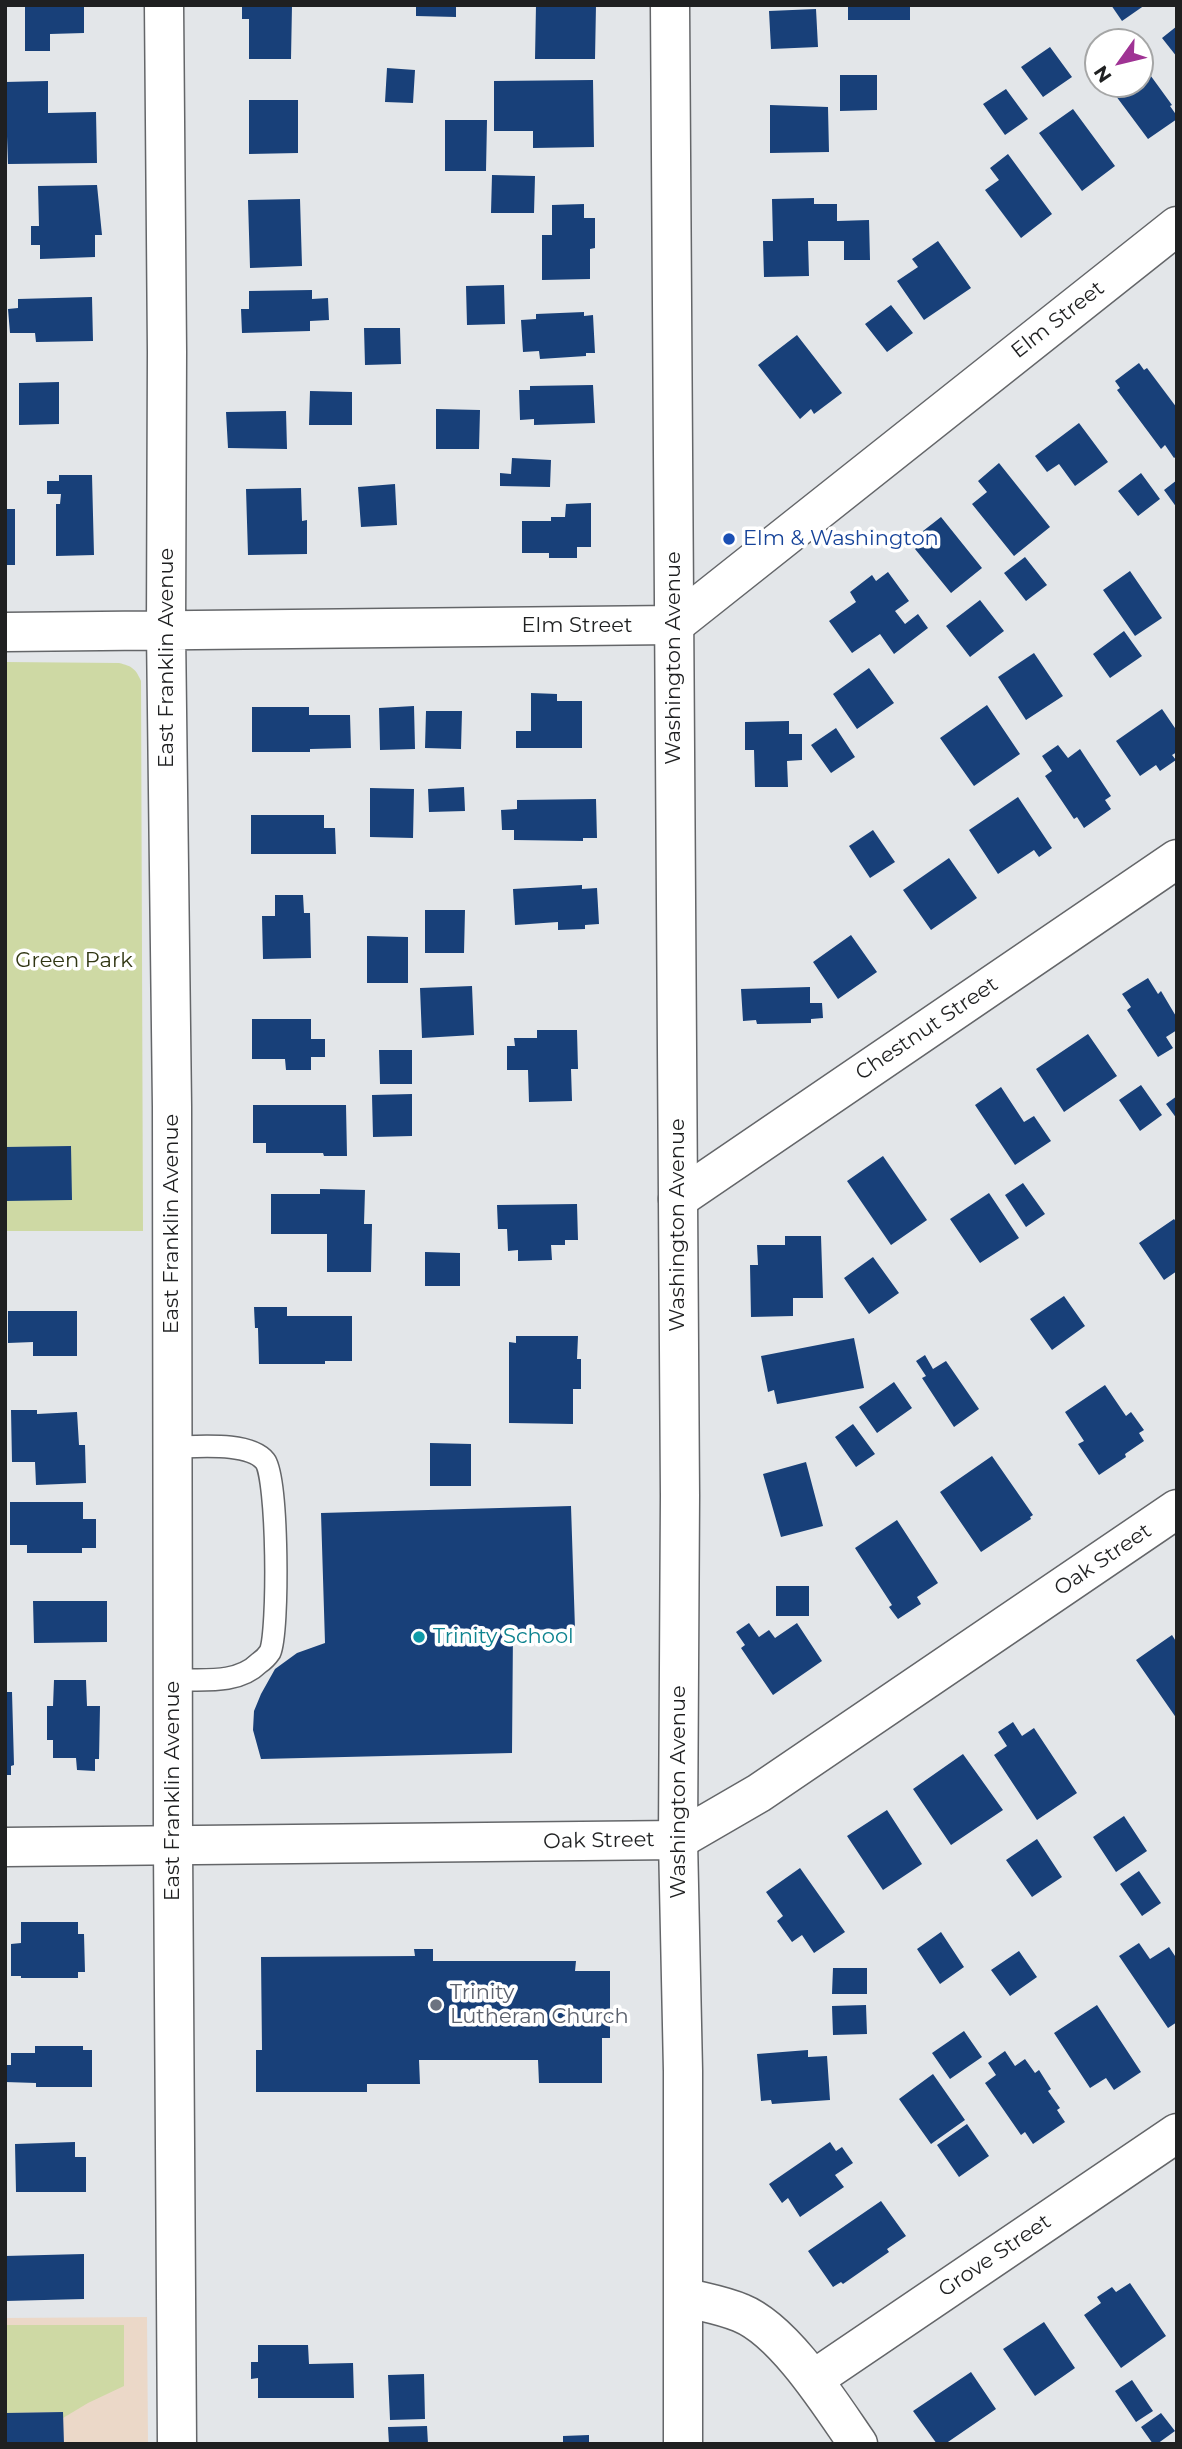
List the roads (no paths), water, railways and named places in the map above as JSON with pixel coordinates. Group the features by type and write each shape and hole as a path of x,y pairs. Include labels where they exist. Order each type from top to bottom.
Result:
{"street":[{"name":"East Franklin Avenue","path":"164,5 166,632 172,1097 177,2444"},
{"name":"Washington Avenue","path":"670,5 683,2444"},
{"name":"Elm Street","path":"5,632 674,625 1177,226"},
{"name":"Chestnut Street","path":"678,1199 1177,859"},
{"name":"Oak Street","path":"5,1847 678,1840 760,1793 1177,1509"},
{"name":"Grove Street","path":"814,2379 1177,2133"},
{"path":"684,2297 741,2313 766,2329 814,2379 858,2444"}],"lane":[{"path":"172,1447 225,1446 253,1453 265,1461 271,1475 275,1507 275,1605 270,1652 257,1666 244,1674 226,1679 173,1680"}],"place":[{"name":"Elm & Washington","path":"729,539"},
{"name":"Trinity School","path":"419,1637"},
{"name":"Trinity Lutheran Church","path":"436,2005"}],"park label":[{"name":"Green Park","path":"74,961"}]}
